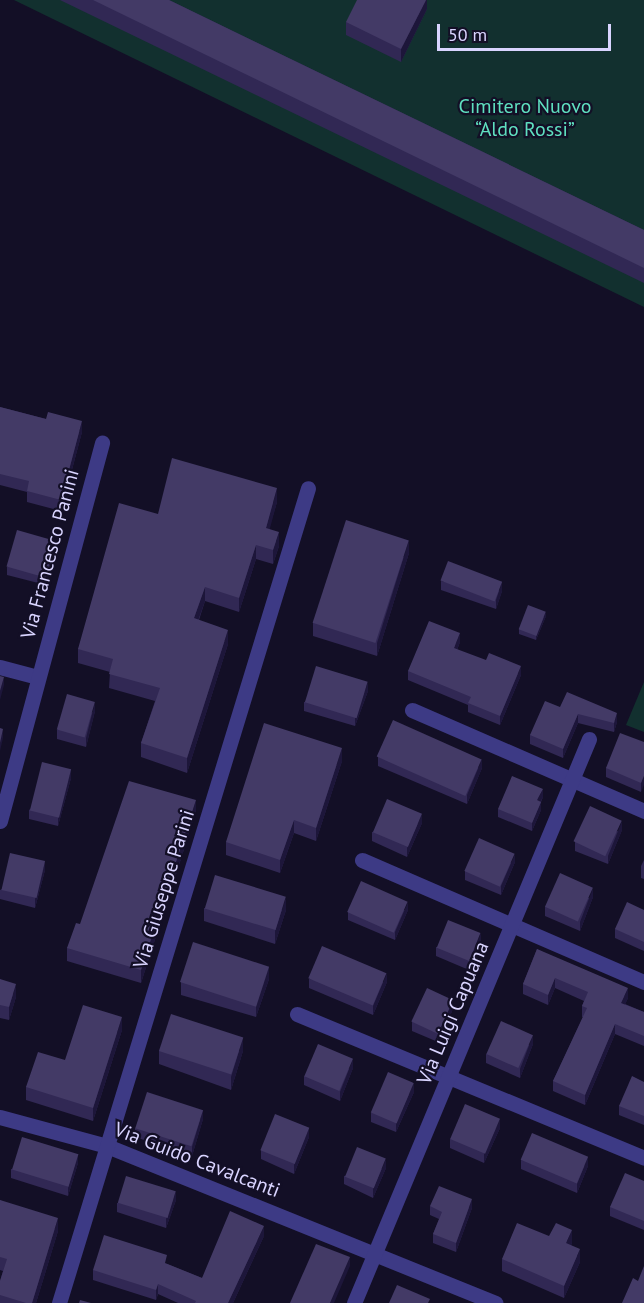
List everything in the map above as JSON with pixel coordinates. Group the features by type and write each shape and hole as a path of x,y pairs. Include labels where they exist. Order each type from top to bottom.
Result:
{"street":[{"name":"Via Francesco Panini","path":"0,820 102,442"},
{"name":"Via Giuseppe Parini","path":"59,1303 308,488"},
{"path":"0,667 39,677"},
{"path":"412,710 573,778 644,811"},
{"name":"Via Luigi Capuana","path":"354,1303 589,738"},
{"path":"362,860 644,982"},
{"path":"297,1014 644,1158"},
{"name":"Via Guido Cavalcanti","path":"0,1117 107,1146 375,1252 496,1303"}],"green space":[{"name":"Cimitero Nuovo “Aldo Rossi”","path":"14,0 644,0 644,307"},
{"path":"644,682 644,732 626,725"}],"building":[{"path":"93,0 169,0 644,230 644,268"},
{"path":"357,0 426,0 401,49 346,22"},
{"path":"0,407 46,419 48,412 82,421 61,500 27,491 29,481 0,474"},
{"path":"172,458 277,488 266,528 279,532 273,550 256,545 239,598 205,587 194,618 228,630 187,758 141,743 160,688 109,674 113,659 78,649 119,503 158,514"},
{"path":"346,520 409,540 375,643 313,623"},
{"path":"17,530 56,541 46,578 7,567"},
{"path":"448,561 502,582 495,601 440,581"},
{"path":"528,605 546,612 536,636 519,629"},
{"path":"429,621 460,633 454,648 486,660 489,653 521,666 500,716 468,703 471,697 408,671"},
{"path":"316,666 368,682 357,718 305,702"},
{"path":"0,676 4,677 0,691"},
{"path":"567,692 617,713 614,723 578,714 563,749 530,735 545,701 560,707"},
{"path":"67,694 95,702 85,738 57,730"},
{"path":"393,720 482,759 465,796 377,757"},
{"path":"264,723 342,748 316,828 294,820 280,860 226,842"},
{"path":"620,733 644,742 644,776 641,783 606,768"},
{"path":"42,762 71,769 59,818 30,811"},
{"path":"512,776 543,789 537,800 541,802 532,823 498,809"},
{"path":"129,781 196,800 141,970 67,948 76,923 80,924"},
{"path":"387,799 422,814 408,847 373,832"},
{"path":"590,806 622,821 605,856 574,841"},
{"path":"479,838 515,854 500,887 464,871"},
{"path":"10,853 45,861 37,898 1,890"},
{"path":"560,873 593,888 578,921 545,907"},
{"path":"215,875 286,897 276,930 205,908"},
{"path":"361,881 408,902 394,933 347,912"},
{"path":"627,902 644,910 644,942 615,929"},
{"path":"448,920 480,933 469,961 437,948"},
{"path":"193,942 269,967 256,1007 180,982"},
{"path":"322,946 386,973 373,1006 308,978"},
{"path":"537,949 628,988 621,1003 644,1012 644,1036 615,1024 585,1095 553,1081 587,1008 582,1006 588,992 555,978 548,995 523,984"},
{"path":"0,979 16,984 9,1007 0,1005"},
{"path":"427,988 453,1000 438,1034 411,1022"},
{"path":"83,1005 122,1017 93,1108 26,1087 38,1052 65,1060"},
{"path":"171,1014 243,1037 231,1075 159,1051"},
{"path":"501,1021 533,1035 518,1068 486,1054"},
{"path":"318,1044 353,1059 339,1091 304,1076"},
{"path":"388,1072 414,1083 397,1123 371,1113"},
{"path":"632,1076 644,1082 644,1116 619,1106"},
{"path":"147,1092 203,1110 191,1146 135,1128"},
{"path":"465,1104 500,1119 485,1154 450,1139"},
{"path":"275,1114 309,1128 295,1164 260,1150"},
{"path":"532,1133 588,1157 577,1184 521,1160"},
{"path":"22,1137 78,1154 68,1187 12,1170"},
{"path":"357,1147 386,1159 374,1188 345,1177"},
{"path":"625,1173 644,1181 644,1221 610,1207"},
{"path":"126,1176 176,1191 168,1218 118,1203"},
{"path":"439,1186 472,1199 456,1243 433,1234 442,1212 430,1206"},
{"path":"0,1200 58,1218 32,1303 0,1295 0,1281 7,1259 0,1257"},
{"path":"230,1211 264,1226 228,1303 195,1303 196,1301 158,1284 156,1290 93,1270 104,1235 167,1255 165,1263 202,1278"},
{"path":"517,1223 549,1236 556,1223 572,1230 566,1243 580,1249 564,1286 502,1259"},
{"path":"316,1244 350,1257 330,1303 290,1303"},
{"path":"644,1266 644,1303 622,1303 633,1278 638,1281"},
{"path":"397,1285 430,1299 428,1303 389,1303"}]}
